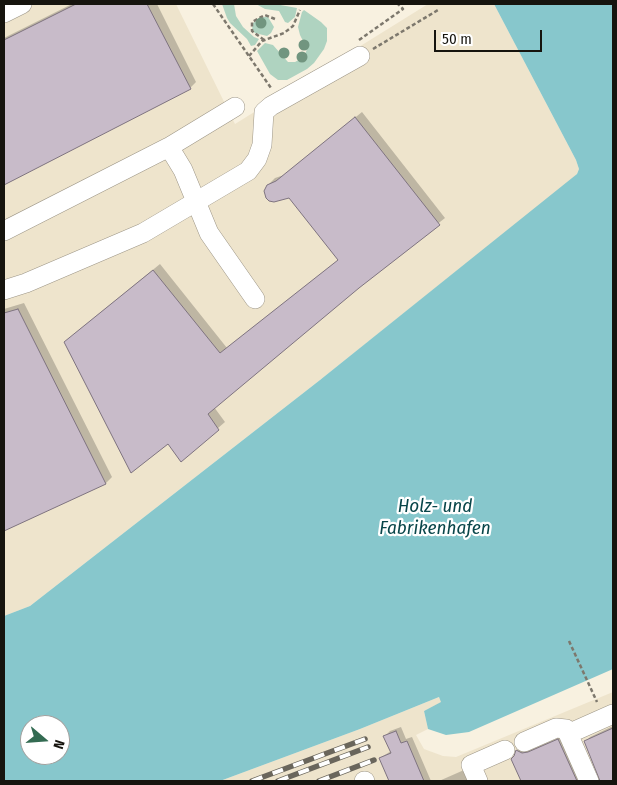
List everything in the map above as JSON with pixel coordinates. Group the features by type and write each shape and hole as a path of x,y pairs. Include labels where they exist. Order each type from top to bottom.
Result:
{"lane":[{"path":"4,13 22,4"},
{"path":"4,290 143,233 248,171 257,159 262,145 264,112 271,106 360,56"},
{"path":"4,231 168,147 235,107"},
{"path":"168,147 183,170 209,233 256,299"},
{"path":"568,734 613,714"},
{"path":"524,742 556,728 566,729 589,781"},
{"path":"478,781 471,765 505,750"}],"path":[{"path":"213,4 273,91"},
{"path":"398,4 403,9 352,44 360,56 438,10"},
{"path":"249,56 264,40 284,33 293,26 300,10"},
{"path":"264,40 252,31 252,22 266,15 275,19"},
{"path":"569,641 597,702"}],"shaded area":[{"path":"4,4 176,4 235,124 428,4 494,4 579,169 571,180 320,380 30,606 4,616"},
{"path":"613,692 613,781 220,781 360,729 439,697 442,702 424,711 428,729 416,735 424,749 443,756 456,757"}],"green space":[{"path":"222,4 234,4 236,16 243,27 259,39 255,45 251,46 247,39 230,23"},
{"path":"256,4 275,4 297,8 295,17 288,23 285,22 279,11 265,9"},
{"path":"304,10 327,28 327,41 314,63 307,69 287,80 278,80 270,74 257,51 265,43 273,45 288,62 295,62 304,57 307,49 298,27"},
{"path":"262,17 268,17 274,27 267,36 255,33 252,30 253,23"}],"water":[{"name":"Holz- und Fabrikenhafen","path":"494,4 613,4 613,669 469,732 446,735 428,729 424,711 441,702 439,697 360,729 220,781 4,781 4,616 30,606 320,380 577,174 579,169"}],"building":[{"path":"76,4 147,4 191,89 4,185 4,40"},
{"path":"355,117 440,225 359,288 208,414 219,430 181,462 168,444 131,473 64,342 153,270 220,353 338,260 289,198 274,202 269,201 264,191 267,185 276,181"},
{"path":"18,309 106,484 4,531 4,313"},
{"path":"613,728 613,781 600,781 584,741"},
{"path":"396,731 401,743 407,741 424,781 389,781 379,758 391,753 383,736"},
{"path":"558,739 577,781 521,781 511,759 516,750 522,753 528,752"}],"railway":[{"path":"252,781 365,739"},
{"path":"278,781 368,747"},
{"path":"319,781 374,760"}]}
